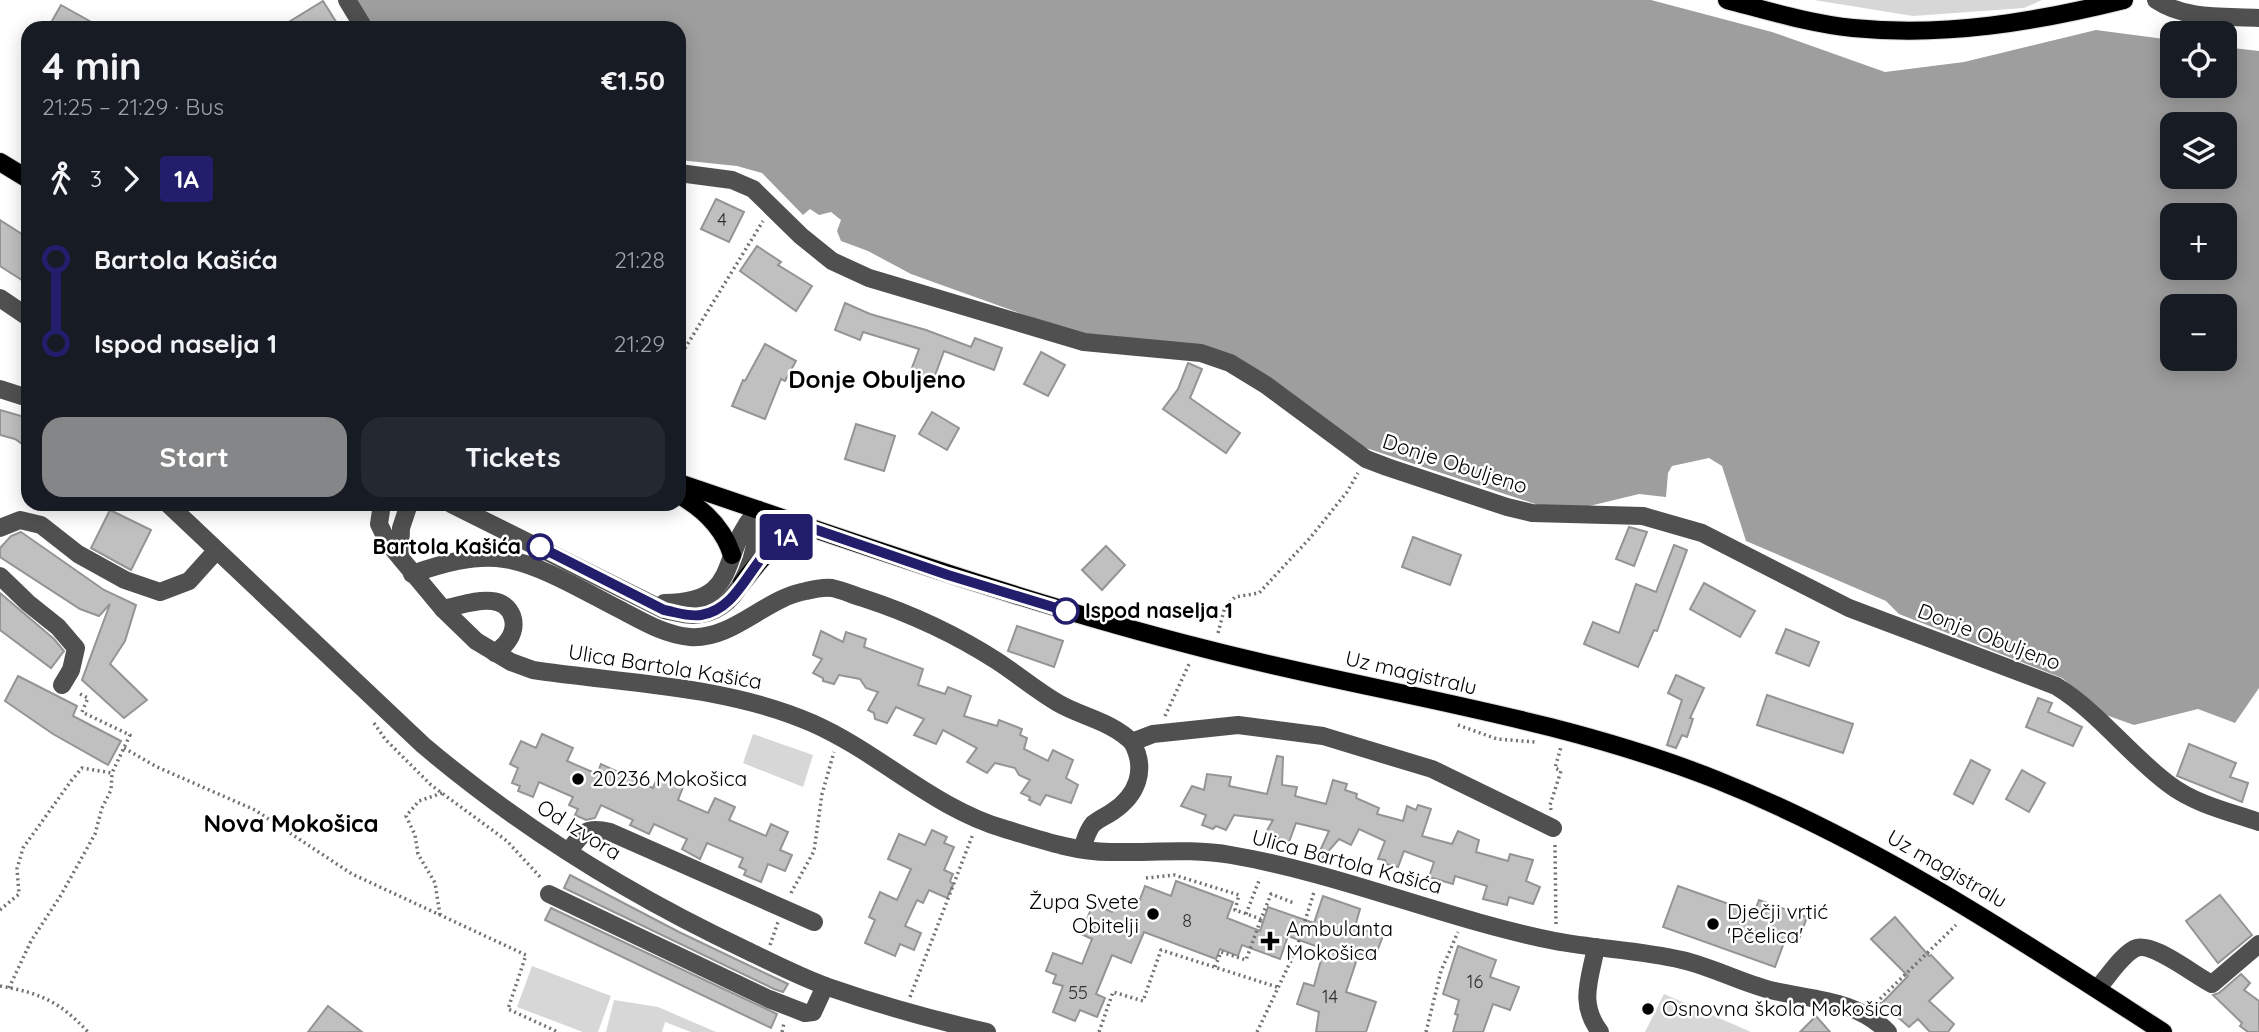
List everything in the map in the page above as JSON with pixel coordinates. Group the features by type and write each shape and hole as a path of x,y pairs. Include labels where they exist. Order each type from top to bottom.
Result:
{"main road":[{"path":"1727,0 1787,16 1852,28 1914,31 1994,27 2055,17 2124,0"},
{"path":"0,162 21,175"},
{"name":"Uz magistralu","path":"686,485 948,575 1090,619 1208,650 1568,732 1715,779 1812,821 1880,856 2032,946 2163,1032"},
{"path":"686,500 718,526 732,555"},
{"path":"742,583 776,543 798,532 814,529"}],"street":[{"path":"347,0 360,21"},
{"path":"2156,0 2170,8 2194,15 2259,18"},
{"name":"Donje Obuljeno","path":"686,174 732,180 752,189 832,261 869,278 1084,342 1201,353 1230,363 1266,385 1366,459 1532,513 1643,516 1702,533 1849,608 2056,686 2078,699 2170,786 2202,802 2259,822"},
{"path":"0,298 21,312"},
{"path":"0,389 21,396"},
{"path":"650,603 682,603 711,594 722,582 743,528 758,510"},
{"path":"465,511 650,603 682,614 701,615 720,608 742,583 757,535 758,510"},
{"name":"Od Izvora","path":"175,511 379,705 463,779 529,826 701,929 825,986 904,1012 987,1032"},
{"name":"Ulica Bartola Kašića","path":"372,511 388,542 443,610 477,641 511,662 533,670 722,695 769,706 839,736 931,797 978,821 1082,849 1108,852 1192,850 1320,874 1465,918 1556,941 1681,960 1764,988 1835,1001 1863,1012 1888,1032"},
{"path":"379,524 381,511"},
{"path":"400,556 401,527 407,511"},
{"path":"0,528 20,520 41,525 78,554 113,573 160,592 189,581 216,551"},
{"name":"Ulica Bartola Kašića","path":"412,574 468,559 505,559 537,569 671,634 690,637 708,636 735,625 781,598 805,591 831,588 933,626 995,660 1057,702 1107,723 1132,741"},
{"path":"0,576 58,627 76,648 71,670 62,685"},
{"path":"443,610 488,600 498,601 508,608 513,617 511,635 508,642 495,653"},
{"path":"1082,849 1088,831 1096,821 1127,801 1135,790 1140,763 1132,741 1153,734 1238,725 1323,736 1432,769 1553,828"},
{"path":"569,851 582,833 594,828 610,832 814,922"},
{"path":"549,894 769,999 804,1013 813,1012 825,986"},
{"path":"2097,989 2128,953 2137,947 2144,946 2158,951 2212,984 2259,944"},
{"path":"1596,947 1586,1003 1588,1013 1600,1032"}],"path":[{"path":"686,347 771,207"},
{"path":"1218,633 1225,607 1235,597 1259,593 1310,538 1347,492 1366,459"},
{"path":"1163,733 1164,718 1191,660"},
{"path":"9,988 31,941 96,834 102,808 111,790 112,773 130,735 82,712 88,698 62,685"},
{"path":"379,705 374,717 377,729 411,766 442,793 507,841 542,879 549,894"},
{"path":"765,959 783,908 814,851 822,794 839,736"},
{"path":"1550,805 1561,771 1555,768 1561,745"},
{"path":"124,748 157,766 255,810 352,874 526,954 508,1009 558,1032"},
{"path":"0,910 19,894 17,869 23,848 71,781 82,768 112,773"},
{"path":"440,915 435,883 418,854 415,835 406,816 419,801 442,793"},
{"path":"904,1012 978,821"},
{"path":"1556,855 1556,941"},
{"path":"1246,914 1266,863"},
{"path":"1257,1032 1297,950 1320,874"},
{"path":"1146,878 1174,875 1239,895 1235,910 1261,919"},
{"path":"1215,967 1221,952 1245,960 1271,894 1294,903"},
{"path":"1426,1032 1441,971 1465,918"},
{"path":"1879,1012 1879,1000 1956,925"},
{"path":"1100,1032 1113,992 1143,1001 1161,950 1278,987"},
{"path":"0,986 28,990 67,1010 88,1032"}],"shaded area":[{"path":"353,0 1651,0 1772,32 1885,72 1964,62 2096,30 2160,38 2160,98 2237,98 2237,48 2259,51 2259,688 2235,723 2198,709 2134,725 2106,715 2062,678 1899,614 1886,601 1746,541 1722,466 1709,458 1672,466 1668,473 1666,497 1639,494 1577,509 1541,506 1351,443 1234,358 1083,336 911,274 868,251 841,241 837,231 841,220 831,212 819,215 810,209 803,215 762,173 737,166 686,161 686,21 364,21"},
{"path":"1814,0 2042,0 2024,8 1913,16"},
{"path":"753,734 813,755 803,787 743,763"},
{"path":"532,966 611,996 598,1032 583,1032 517,1007"},
{"path":"1664,994 1751,1032 1645,1032"},
{"path":"614,1000 658,1007 716,1032 691,1032 665,1022 662,1032 606,1032"}],"building":[{"path":"323,1 336,21 290,21"},
{"path":"61,5 90,21 52,21"},
{"path":"716,199 744,212 729,242 701,229"},
{"path":"0,220 21,234 21,280 0,266"},
{"path":"757,246 781,262 778,265 812,286 796,311 740,271"},
{"path":"845,303 870,314 926,330 971,347 975,338 1002,348 994,370 944,351 930,389 907,381 919,349 863,332 860,340 835,330"},
{"path":"765,344 796,361 785,381 781,379 765,419 732,406 743,380 745,381"},
{"path":"1041,352 1065,365 1048,396 1024,384"},
{"path":"1188,363 1202,369 1190,398 1240,433 1226,453 1163,409 1178,389"},
{"path":"0,410 21,416 21,443 0,435"},
{"path":"932,412 959,428 947,450 919,434"},
{"path":"856,424 895,436 884,471 845,459"},
{"path":"110,511 151,530 131,570 91,548"},
{"path":"1629,527 1647,532 1634,566 1616,559"},
{"path":"21,532 104,590 136,605 125,641 110,664 147,700 124,718 82,680 110,604 99,616 80,609 0,557 0,548 11,536"},
{"path":"1413,537 1461,555 1450,585 1402,567"},
{"path":"1674,545 1687,550 1657,631 1654,630 1638,667 1584,644 1593,622 1619,633 1636,584 1656,592"},
{"path":"1106,546 1125,565 1102,590 1082,570"},
{"path":"1704,583 1755,611 1740,637 1690,609"},
{"path":"0,593 54,639 64,651 51,668 0,630"},
{"path":"1017,626 1063,641 1054,667 1008,651"},
{"path":"1786,629 1819,642 1809,666 1776,653"},
{"path":"821,631 843,642 846,632 866,639 864,647 923,669 918,685 945,694 948,687 971,696 964,716 997,726 999,720 1022,729 1020,735 1027,738 1024,749 1048,761 1053,750 1073,760 1066,778 1078,785 1071,803 1046,795 1040,805 1029,800 1030,797 1021,793 1030,780 1019,775 1015,768 995,763 987,773 967,762 977,748 943,730 936,744 914,735 924,719 896,707 887,723 875,719 874,713 868,710 878,692 866,688 860,679 839,675 834,684 823,681 823,678 813,673 822,659 813,655"},
{"path":"1676,675 1704,688 1690,718 1693,719 1687,737 1682,735 1676,748 1667,745 1682,700 1668,693"},
{"path":"18,676 77,706 73,716 121,741 108,765 53,734 5,701"},
{"path":"1767,695 1853,724 1843,753 1757,725"},
{"path":"2038,698 2052,703 2048,712 2082,727 2073,746 2026,727"},
{"path":"542,734 573,748 567,761 597,774 601,764 653,788 658,776 683,787 678,800 708,813 715,798 735,807 729,820 766,836 771,824 788,832 780,850 792,855 785,871 768,864 761,882 744,875 746,870 739,867 743,858 707,843 700,859 682,849 687,839 654,824 649,834 630,825 633,820 601,805 595,818 586,820 575,815 578,809 569,805 573,797 539,782 533,797 518,791 520,786 512,783 518,768 510,764 521,741 536,748"},
{"path":"2189,744 2236,763 2230,777 2248,783 2242,802 2177,776"},
{"path":"1277,756 1283,757 1282,785 1297,787 1295,796 1326,804 1333,780 1347,784 1345,790 1379,808 1377,814 1403,821 1407,806 1416,810 1418,805 1431,809 1422,836 1452,844 1458,831 1479,840 1476,852 1508,861 1510,854 1533,860 1526,881 1540,887 1533,904 1509,897 1507,905 1483,899 1487,886 1455,876 1453,884 1429,877 1434,862 1404,851 1398,867 1386,864 1385,860 1378,859 1385,841 1359,829 1351,845 1339,839 1319,862 1316,860 1329,831 1296,823 1289,842 1265,834 1273,820 1234,815 1226,830 1216,826 1213,829 1202,825 1206,815 1181,806 1192,786 1204,790 1207,774 1231,777 1229,786 1267,794"},
{"path":"1971,760 1990,770 1973,804 1954,794"},
{"path":"2022,770 2045,783 2029,812 2006,799"},
{"path":"932,830 947,837 944,843 954,847 944,870 953,874 950,881 953,885 947,898 929,890 923,903 917,900 905,926 921,933 914,950 900,944 895,956 865,943 875,920 869,917 880,892 897,900 911,869 888,859 899,834 925,845"},
{"path":"570,875 679,932 788,984 783,992 774,989 564,888"},
{"path":"1176,881 1233,902 1227,918 1260,931 1268,907 1314,923 1323,896 1360,909 1355,927 1383,936 1374,959 1359,953 1346,992 1376,1002 1366,1032 1316,1032 1319,1012 1297,1004 1304,983 1314,986 1324,949 1288,936 1280,959 1242,945 1238,956 1220,949 1216,959 1144,932 1131,963 1112,955 1096,994 1105,998 1097,1017 1080,1010 1075,1021 1053,1012 1063,986 1053,983 1056,975 1046,971 1053,953 1082,964 1092,939 1081,934 1093,904 1112,912 1115,902 1136,910 1145,886 1171,896"},
{"path":"1678,886 1754,913 1759,900 1807,917 1798,942 1786,937 1775,967 1663,927"},
{"path":"2220,895 2252,935 2218,963 2186,921"},
{"path":"551,908 777,1014 771,1028 545,920"},
{"path":"1895,917 1929,956 1953,978 1929,1001 1954,1024 1948,1032 1930,1032 1918,1019 1909,1027 1882,1003 1908,976 1871,939"},
{"path":"1458,946 1496,960 1490,977 1519,987 1510,1010 1493,1004 1483,1032 1453,1032 1459,1000 1443,994"},
{"path":"2241,974 2250,983 2244,990 2259,1001 2259,1032 2248,1032 2240,1026 2242,1023 2213,995"},
{"path":"328,1006 362,1032 308,1032"},
{"path":"1816,1016 1830,1032 1800,1032"}],"bus line":[{"name":"1A","path":"540,547 664,610 701,615 720,608 735,594 776,543 798,532 814,529 948,575 1066,611"}],"place":[{"name":"Bartola Kašića","path":"540,547"},
{"name":"Ispod naselja 1","path":"1066,611"},
{"name":"20236 Mokošica","path":"578,779"},
{"name":"Župa Svete Obitelji","path":"1153,914"},
{"name":"Dječji vrtić 'Pčelica'","path":"1713,924"},
{"name":"Ambulanta Mokošica","path":"1270,941"},
{"name":"Osnovna škola Mokošica","path":"1648,1009"}],"district":[{"name":"Donje Obuljeno","path":"877,380"},
{"name":"Nova Mokošica","path":"291,824"}]}
